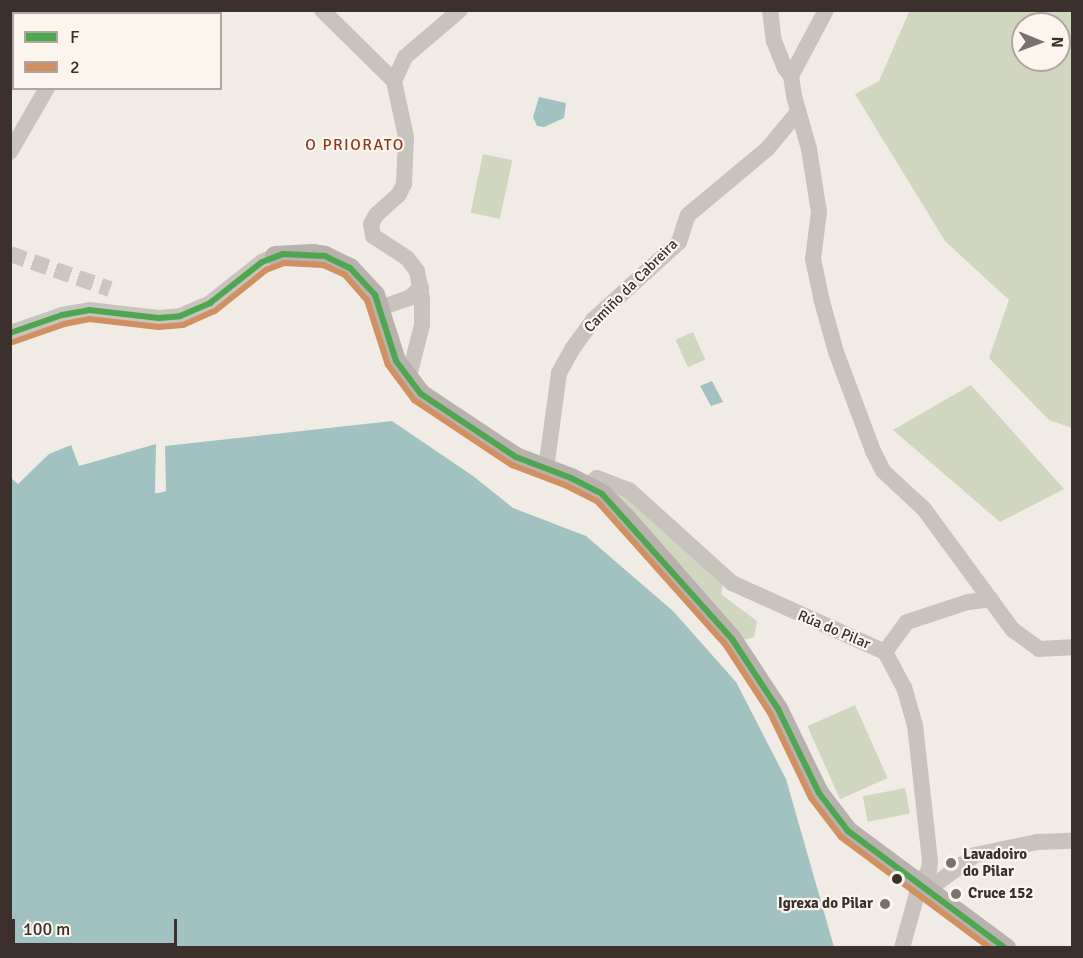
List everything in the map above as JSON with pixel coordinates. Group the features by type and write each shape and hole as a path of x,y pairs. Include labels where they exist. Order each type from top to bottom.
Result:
{"main road":[{"path":"275,256 313,254 335,260 350,268 367,284 380,308 390,347 408,380 430,401 503,450 602,494 627,519 732,639 778,709 819,793 848,831 1006,948"}],"street":[{"path":"322,10 394,81 406,137 404,184 399,194 376,215 370,230 378,240 412,264 421,288 422,325 408,380"},
{"path":"394,81 405,57 460,10"},
{"path":"770,10 774,41 785,69 791,76 798,112 809,149 819,212 813,259 820,298 836,352 873,451 883,471 924,508 1013,630 1029,644 1039,649 1072,647"},
{"path":"791,76 826,10"},
{"path":"10,152 46,90"},
{"name":"Camiño da Cabreira","path":"546,469 560,373 573,348 593,320 679,242 688,215 768,148 798,112"},
{"path":"10,333 62,315 89,310 159,318 180,316 210,303 262,262 275,256"},
{"path":"380,308 409,298 421,288"},
{"name":"Rúa do Pilar","path":"588,486 597,478 629,490 732,583 885,652 904,687 915,725 930,861 903,948"},
{"path":"885,652 908,622 968,602 991,599"},
{"path":"924,886 975,855 1037,842 1072,841"}],"green space":[{"path":"910,10 1072,11 1072,428 1049,420 989,358 1009,300 945,241 855,94 879,81"},
{"path":"483,154 512,160 500,219 471,213"},
{"path":"693,332 705,359 688,367 676,340"},
{"path":"971,385 1064,489 1000,522 893,430"},
{"path":"605,484 617,488 723,586 721,594 757,621 754,637 740,641"},
{"path":"855,705 888,778 840,799 807,726"},
{"path":"905,788 910,814 868,822 863,796"}],"water":[{"path":"539,97 566,103 564,118 544,127 537,126 533,117"},
{"path":"712,381 723,402 711,406 700,386"},
{"path":"392,421 473,476 513,508 586,536 673,611 736,682 786,779 834,947 11,947 11,478 18,484 49,454 71,445 79,466 156,444 155,493 159,493 166,491 165,446"}],"tunnel":[{"path":"10,254 110,289"}],"transit line":[{"name":"F","path":"10,333 62,315 89,310 159,318 180,316 210,303 262,262 283,254 325,256 350,268 375,295 396,361 421,394 516,457 571,478 602,494 732,639 778,709 819,793 848,831 1005,948"},
{"name":"2","path":"13,342 64,324 89,319 159,327 183,325 215,311 266,270 284,263 323,265 345,275 367,300 388,365 414,400 512,465 567,486 597,501 725,644 770,713 811,798 841,837 990,948"}],"place":[{"name":"Lavadoiro do Pilar","path":"951,863"},
{"name":"Cruce 152","path":"956,894"},
{"name":"Igrexa do Pilar","path":"885,904"}],"district":[{"name":"O PRIORATO","path":"355,145"}]}
